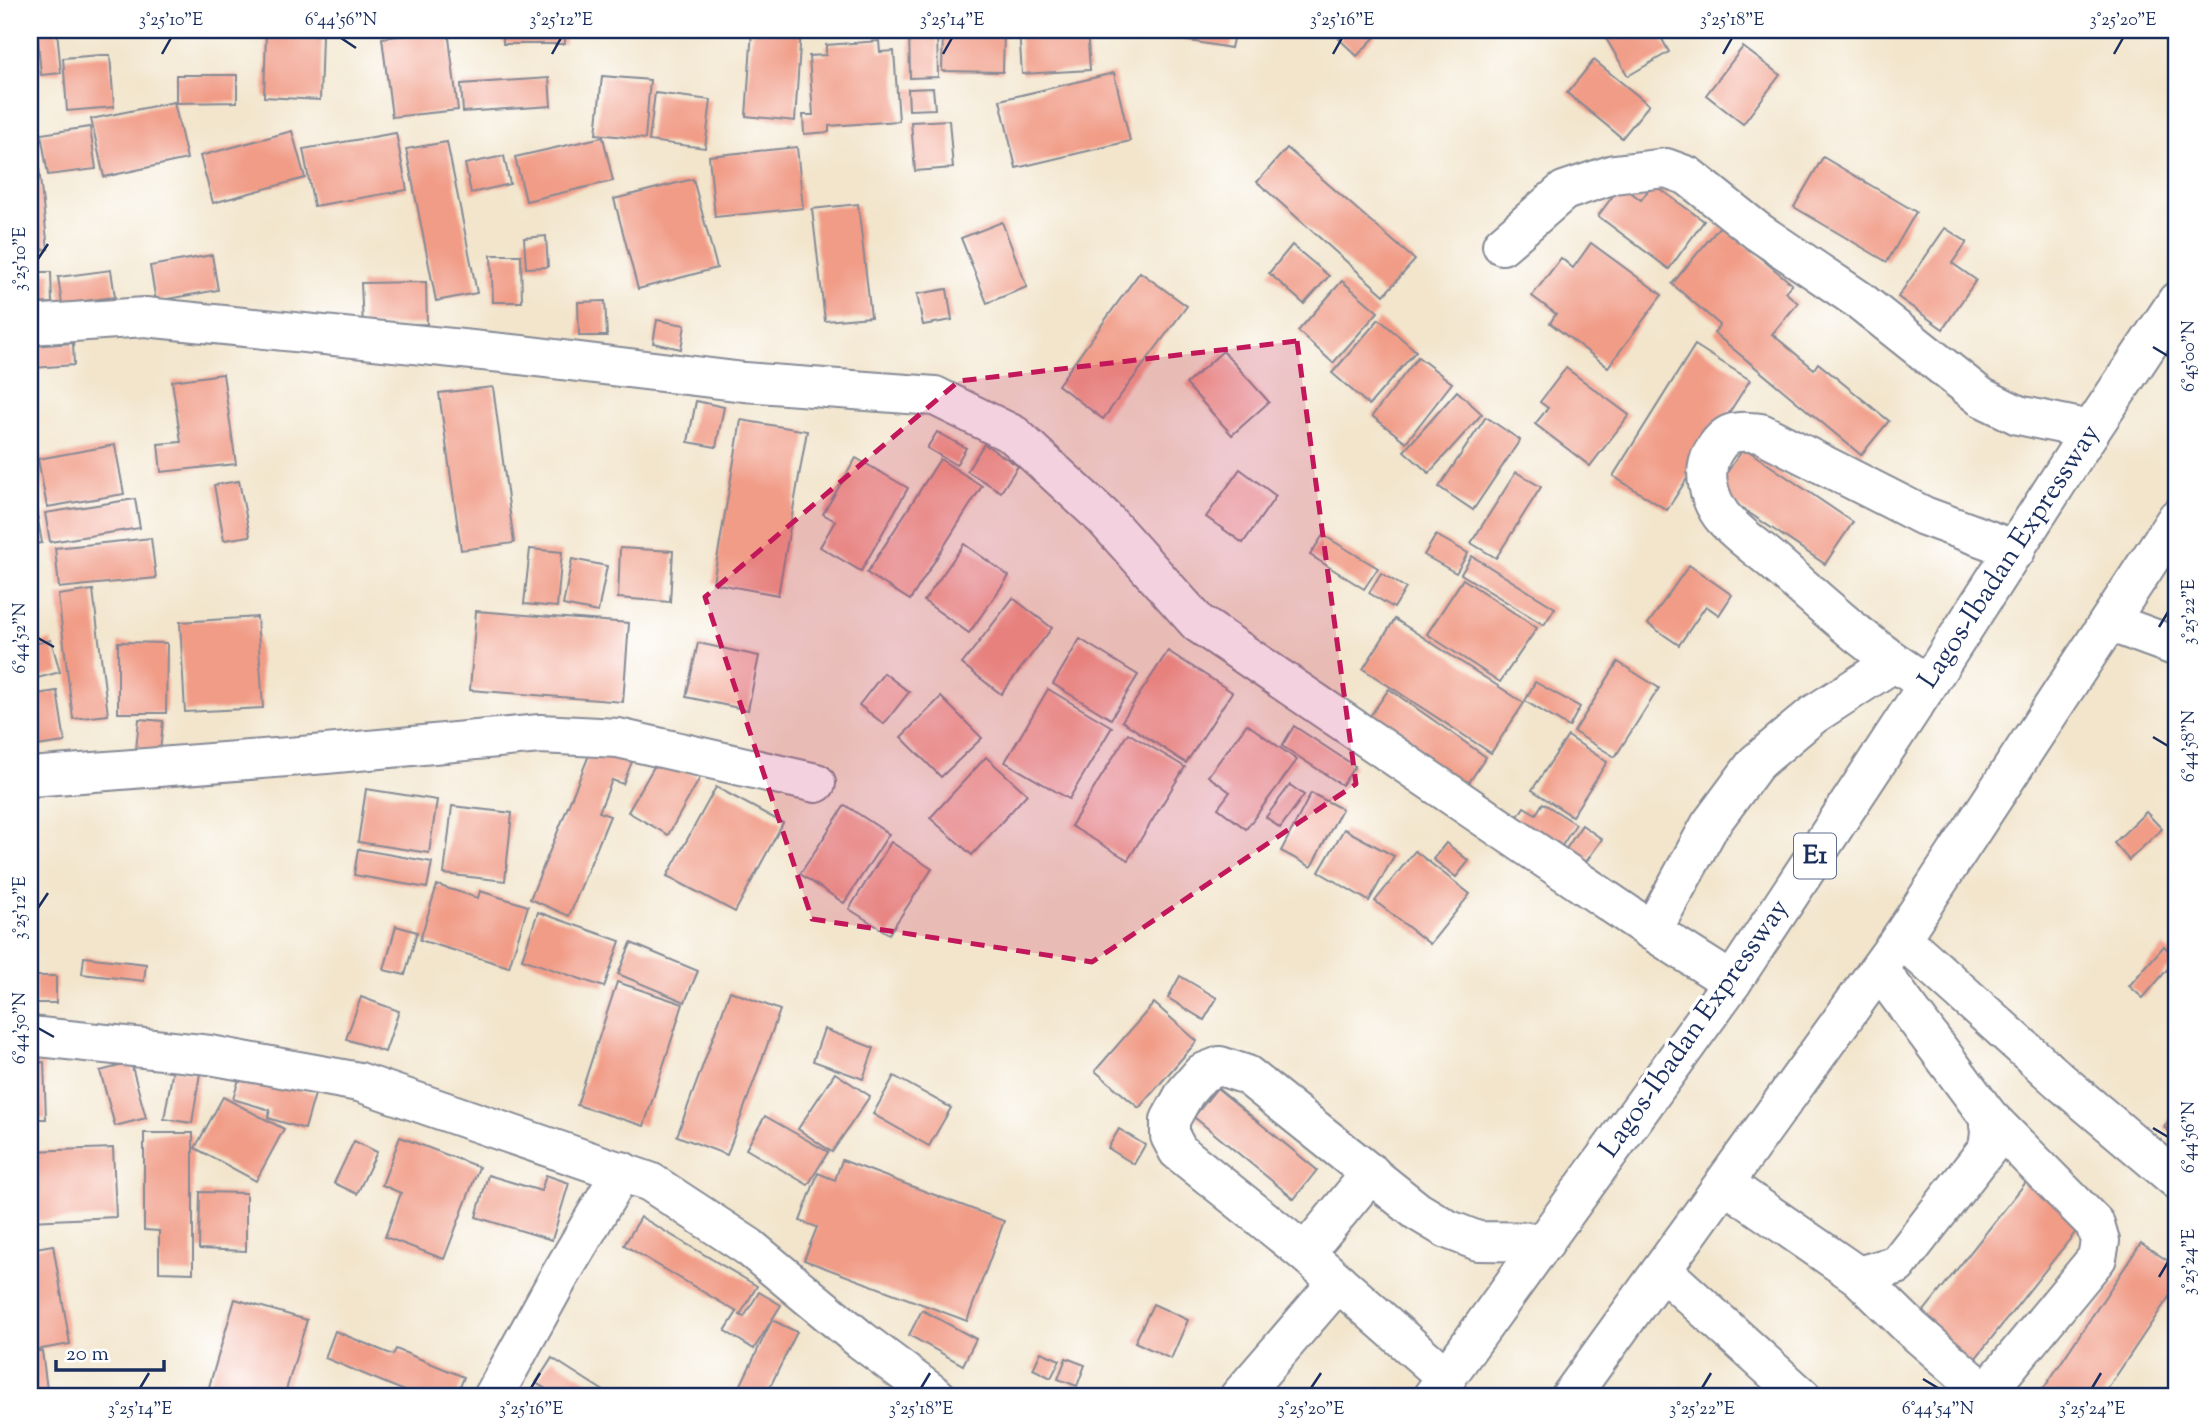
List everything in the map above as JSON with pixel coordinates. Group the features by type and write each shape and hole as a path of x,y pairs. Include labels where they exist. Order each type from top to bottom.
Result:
{"main road":[{"path":"1502,245 1564,191 1614,174 1666,168 1688,176 1757,232 1859,300 1982,397 2018,415 2091,430"},
{"name":"Lagos-Ibadan Expressway","path":"1440,1387 1732,982 2177,301"},
{"path":"30,325 145,317 521,355 744,382 935,396 1014,435 1103,517 1198,624 1652,931 1732,982"},
{"path":"1928,684 1893,663 1851,630 1722,516 1707,485 1710,458 1720,441 1731,432 1761,432 1924,516 2016,550"},
{"path":"1570,1397 1901,938 2177,518"},
{"path":"2109,622 2177,647"},
{"path":"1652,931 1710,825 1756,763 1812,715 1893,663"},
{"path":"30,777 540,734 618,738 816,783"},
{"path":"1901,938 2060,1081 2177,1180"},
{"path":"1725,1184 1858,1276 1911,1328 1979,1387 1995,1382 2097,1258 2100,1241 2095,1224 1988,1116 1879,969"},
{"path":"30,1036 210,1055 359,1082 650,1182 749,1247 861,1340 937,1397"},
{"path":"1440,1387 1338,1282 1306,1253 1178,1151 1170,1136 1170,1120 1185,1093 1202,1073 1220,1066 1247,1075 1417,1211 1447,1229 1478,1241 1545,1242"},
{"path":"1858,1276 1897,1265 1988,1148 1988,1116"},
{"path":"492,1397 622,1171"},
{"path":"1306,1253 1371,1173"},
{"path":"1663,1271 1802,1397"},
{"path":"1239,1397 1338,1282"}],"highlighted area":[{"path":"1297,341 1356,784 1092,962 812,919 705,597 959,381"}],"building":[{"path":"37,30 57,30 61,73 41,75"},
{"path":"448,30 458,110 392,117 382,38"},
{"path":"503,30 565,30 565,44 503,44"},
{"path":"752,30 801,30 795,121 746,116"},
{"path":"909,30 937,30 938,77 910,78"},
{"path":"943,30 1004,30 1003,72 942,71"},
{"path":"1019,30 1087,30 1090,70 1022,74"},
{"path":"1180,30 1235,30 1231,48 1178,39"},
{"path":"1348,30 1369,30 1376,36 1357,56 1339,39"},
{"path":"1601,30 1657,30 1669,52 1628,76"},
{"path":"266,33 322,35 320,100 264,97"},
{"path":"879,41 880,52 894,51 899,121 829,126 829,132 804,134 803,115 813,115 809,56 826,55 826,45"},
{"path":"1743,47 1780,75 1743,124 1706,95"},
{"path":"110,55 114,107 67,111 63,58"},
{"path":"30,56 35,57 32,84 30,84"},
{"path":"1594,60 1649,105 1622,138 1567,93"},
{"path":"1114,73 1130,141 1016,168 1000,100"},
{"path":"176,75 237,75 237,102 176,103"},
{"path":"602,76 650,80 645,139 596,134"},
{"path":"549,78 551,106 463,112 461,84"},
{"path":"933,88 935,109 909,110 908,89"},
{"path":"655,93 711,100 705,148 649,141"},
{"path":"174,102 187,159 104,177 91,119"},
{"path":"949,120 953,168 915,171 911,122"},
{"path":"90,127 96,169 48,175 41,134"},
{"path":"292,131 305,178 213,203 200,156"},
{"path":"396,133 407,190 314,206 303,149"},
{"path":"603,137 613,181 526,201 515,157"},
{"path":"447,142 477,293 436,301 406,149"},
{"path":"797,147 803,208 715,217 709,156"},
{"path":"1287,148 1415,260 1384,295 1257,182"},
{"path":"37,151 48,249 30,251 30,152"},
{"path":"504,156 510,184 471,193 465,164"},
{"path":"1823,157 1916,212 1887,262 1794,207"},
{"path":"693,179 717,268 638,289 614,199"},
{"path":"1653,184 1704,221 1669,269 1598,216 1621,185 1641,200"},
{"path":"858,204 871,317 825,321 812,209"},
{"path":"1002,222 1027,287 987,303 961,238"},
{"path":"1721,225 1792,284 1785,292 1798,303 1772,334 1814,369 1818,363 1889,421 1861,455 1714,333 1720,325 1672,284"},
{"path":"1945,228 1967,242 1952,263 1976,280 1943,329 1898,297"},
{"path":"546,236 548,267 526,268 524,238"},
{"path":"1591,243 1662,295 1608,367 1550,323 1556,314 1532,296 1561,258 1573,268"},
{"path":"1292,245 1329,276 1304,304 1269,273"},
{"path":"212,255 218,290 156,301 150,266"},
{"path":"491,255 521,255 522,302 493,302"},
{"path":"111,270 115,297 62,304 58,277"},
{"path":"30,272 51,272 52,303 30,304"},
{"path":"1140,272 1187,306 1103,419 1058,385"},
{"path":"1342,281 1378,312 1333,363 1298,331"},
{"path":"426,282 427,324 363,326 361,283"},
{"path":"947,289 952,320 923,325 917,294"},
{"path":"605,301 607,336 579,336 578,302"},
{"path":"1379,319 1416,351 1369,405 1332,373"},
{"path":"657,320 685,325 681,349 653,343"},
{"path":"73,343 74,365 33,368 32,346"},
{"path":"1695,345 1750,380 1667,510 1613,476"},
{"path":"1223,351 1269,402 1232,435 1186,384"},
{"path":"1418,357 1452,383 1406,442 1372,416"},
{"path":"1566,368 1629,415 1590,466 1535,424 1548,408 1540,402"},
{"path":"223,374 236,464 161,472 158,444 181,442 172,381"},
{"path":"493,387 514,543 461,550 439,393"},
{"path":"1457,391 1482,414 1429,473 1404,451"},
{"path":"696,401 724,407 716,447 688,442"},
{"path":"1486,417 1520,440 1473,510 1439,487"},
{"path":"741,420 807,431 778,595 713,583"},
{"path":"937,432 966,448 956,465 927,448"},
{"path":"984,444 1018,466 1001,492 967,471"},
{"path":"115,445 124,494 47,507 38,459"},
{"path":"1744,448 1853,522 1825,564 1715,490"},
{"path":"856,458 908,488 861,571 820,547 835,521 823,514"},
{"path":"940,459 982,486 910,600 867,573"},
{"path":"1240,469 1276,496 1243,543 1206,517"},
{"path":"1516,472 1541,487 1496,558 1471,543"},
{"path":"30,480 42,543 30,545"},
{"path":"239,481 250,536 224,540 214,485"},
{"path":"135,499 140,528 50,542 45,513"},
{"path":"1323,535 1378,568 1364,589 1310,555"},
{"path":"1436,535 1468,553 1456,573 1424,555"},
{"path":"151,538 156,578 59,588 55,548"},
{"path":"964,544 1009,576 969,633 924,601"},
{"path":"620,548 673,551 670,602 618,598"},
{"path":"530,549 562,552 557,607 524,604"},
{"path":"1472,556 1555,608 1544,625 1461,574"},
{"path":"572,559 607,566 598,612 563,605"},
{"path":"1689,565 1732,595 1719,615 1706,606 1679,645 1648,624"},
{"path":"1381,573 1406,588 1394,608 1369,593"},
{"path":"1463,579 1537,628 1500,682 1427,634"},
{"path":"93,590 108,715 73,719 58,595"},
{"path":"1013,598 1052,628 1001,694 962,664"},
{"path":"476,611 629,623 623,702 470,690"},
{"path":"257,617 263,708 185,712 180,622"},
{"path":"1395,619 1524,703 1491,753 1363,669"},
{"path":"1080,639 1138,675 1111,719 1053,684"},
{"path":"51,640 60,672 30,680 30,645"},
{"path":"118,642 167,643 166,713 118,713"},
{"path":"698,643 759,656 748,710 686,697"},
{"path":"1168,651 1232,692 1186,763 1122,721"},
{"path":"1618,662 1659,688 1615,757 1574,732"},
{"path":"884,673 909,692 884,724 859,705"},
{"path":"1535,682 1580,707 1569,727 1525,701"},
{"path":"1048,689 1112,727 1069,799 1005,762"},
{"path":"1389,689 1486,757 1464,790 1366,722"},
{"path":"57,691 65,742 30,747 30,695"},
{"path":"941,697 982,738 941,777 901,737"},
{"path":"139,719 163,721 160,753 136,750"},
{"path":"1247,724 1297,760 1246,829 1218,808 1230,792 1208,776"},
{"path":"1294,726 1355,766 1342,785 1282,746"},
{"path":"1128,733 1185,767 1128,860 1071,826"},
{"path":"1568,736 1607,762 1572,816 1532,790"},
{"path":"594,743 633,759 623,784 612,780 599,812 610,816 569,916 530,899"},
{"path":"660,756 700,778 668,835 628,812"},
{"path":"986,757 1027,794 972,855 930,818"},
{"path":"1290,785 1304,795 1280,828 1266,817"},
{"path":"716,787 783,823 735,912 667,876"},
{"path":"366,789 437,800 429,853 358,842"},
{"path":"1311,793 1342,809 1311,867 1281,851"},
{"path":"1543,803 1576,824 1558,852 1513,824 1524,807 1536,814"},
{"path":"845,805 889,834 844,903 800,874"},
{"path":"452,806 512,813 505,881 444,874"},
{"path":"2146,812 2162,829 2129,860 2114,843"},
{"path":"1582,825 1602,839 1581,869 1562,855"},
{"path":"1344,829 1394,856 1369,901 1319,872"},
{"path":"30,836 34,853 30,854"},
{"path":"891,842 932,869 889,934 849,909"},
{"path":"1446,843 1469,861 1456,877 1433,859"},
{"path":"358,849 432,862 427,888 354,875"},
{"path":"1415,851 1470,894 1430,944 1375,901"},
{"path":"437,885 478,898 480,891 528,906 509,967 420,940"},
{"path":"538,912 620,941 604,987 522,959"},
{"path":"396,926 417,932 405,975 384,970"},
{"path":"631,943 698,971 685,1002 618,974"},
{"path":"2164,946 2177,958 2143,998 2129,986"},
{"path":"84,957 146,964 144,981 82,974"},
{"path":"35,976 56,976 56,1003 35,1003"},
{"path":"1180,976 1217,998 1204,1020 1168,998"},
{"path":"617,982 683,1004 644,1126 577,1105"},
{"path":"730,991 780,1010 727,1155 677,1136"},
{"path":"361,997 399,1011 385,1052 346,1039"},
{"path":"1154,1003 1197,1041 1139,1108 1095,1071"},
{"path":"824,1029 874,1048 863,1079 813,1061"},
{"path":"44,1062 46,1119 30,1119 30,1063"},
{"path":"131,1063 146,1118 115,1126 100,1071"},
{"path":"173,1069 200,1073 192,1123 164,1119"},
{"path":"241,1073 315,1094 305,1129 268,1118 270,1110 233,1099"},
{"path":"835,1073 870,1096 832,1152 798,1129"},
{"path":"894,1076 951,1108 929,1146 873,1114"},
{"path":"1217,1088 1317,1170 1294,1199 1194,1117"},
{"path":"223,1097 284,1129 256,1181 195,1148"},
{"path":"2177,1110 2177,1137 2164,1127"},
{"path":"765,1116 828,1152 808,1185 746,1149"},
{"path":"1119,1129 1145,1145 1134,1164 1108,1148"},
{"path":"144,1133 193,1133 193,1273 159,1272 159,1231 144,1230"},
{"path":"400,1137 479,1167 444,1259 385,1237 401,1193 382,1185"},
{"path":"354,1141 377,1152 357,1194 334,1183"},
{"path":"113,1148 116,1217 30,1221 30,1151"},
{"path":"842,1160 1004,1221 967,1321 804,1260 817,1227 800,1221 818,1173 835,1180"},
{"path":"488,1175 541,1191 546,1175 569,1183 552,1240 476,1217"},
{"path":"2027,1181 2082,1224 1971,1364 1916,1321"},
{"path":"200,1192 246,1193 246,1251 199,1249"},
{"path":"641,1217 757,1286 740,1315 744,1317 759,1292 781,1305 754,1349 725,1331 737,1312 624,1245"},
{"path":"2141,1243 2177,1267 2177,1285 2102,1397 2038,1397"},
{"path":"53,1245 70,1344 30,1351 30,1249"},
{"path":"235,1299 307,1320 284,1397 206,1397"},
{"path":"1153,1304 1188,1320 1171,1359 1135,1342"},
{"path":"922,1310 976,1339 963,1365 909,1335"},
{"path":"772,1320 797,1332 765,1397 735,1397"},
{"path":"335,1331 393,1355 396,1349 464,1377 456,1397 419,1397 325,1358"},
{"path":"42,1351 48,1397 30,1397 30,1352"},
{"path":"1041,1352 1060,1360 1051,1378 1033,1369"},
{"path":"552,1358 613,1397 559,1397 536,1383"},
{"path":"1066,1358 1085,1365 1077,1386 1058,1379"}]}
